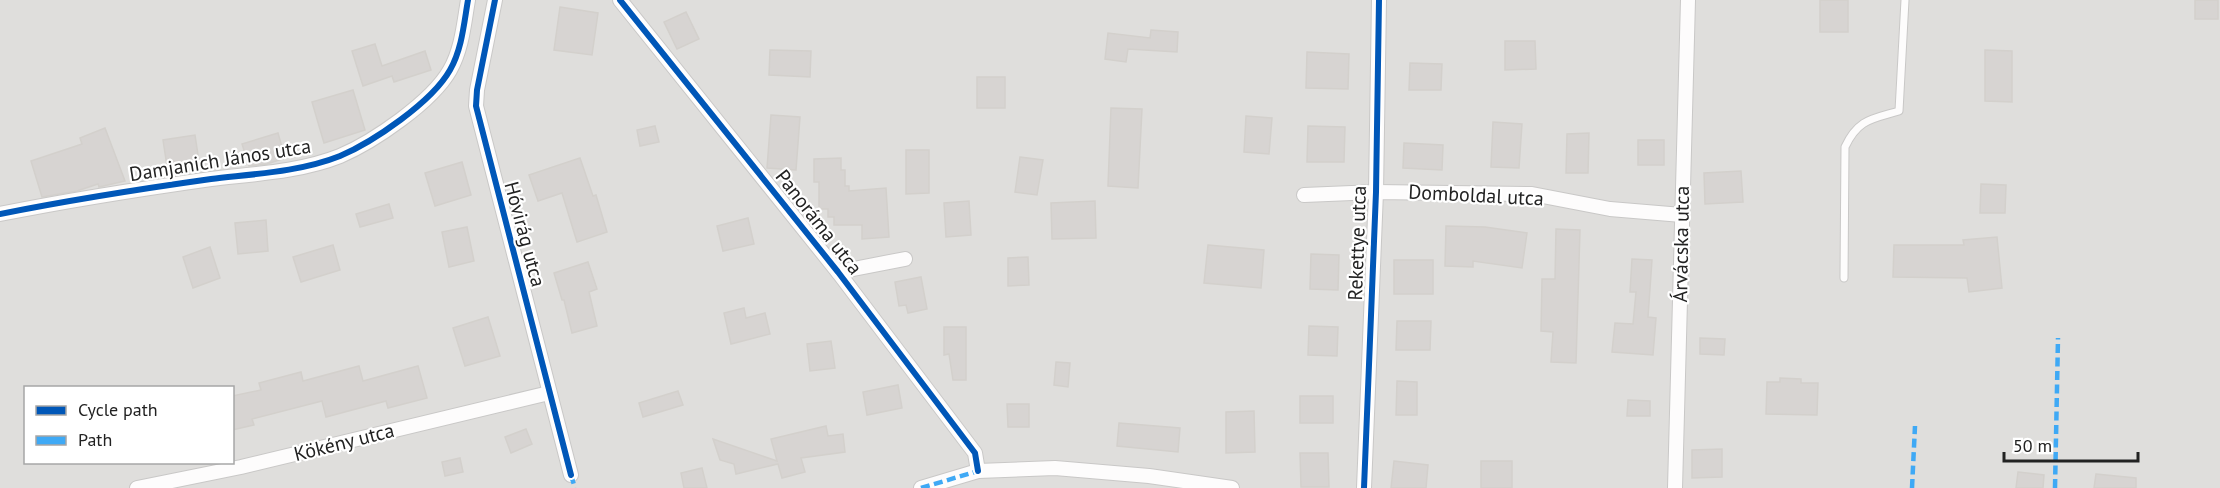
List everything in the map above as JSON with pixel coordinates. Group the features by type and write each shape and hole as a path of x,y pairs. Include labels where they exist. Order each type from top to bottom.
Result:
{"street":[{"name":"Damjanich János utca","path":"0,213 80,198 299,167 339,156 364,144 400,119 444,79 457,54 468,0"},
{"name":"Hóvirág utca","path":"495,0 477,90 476,106 571,475"},
{"name":"Panoráma utca","path":"620,0 838,272 975,453 978,471"},
{"name":"Rekettye utca","path":"1364,488 1376,192 1378,0"},
{"name":"Árvácska utca","path":"1675,488 1688,0"},
{"name":"Domboldal utca","path":"1304,195 1376,192 1532,194 1610,209 1682,215"},
{"name":"Panoráma utca","path":"838,272 905,259"},
{"name":"Kökény utca","path":"137,488 241,467 549,393"},
{"path":"921,488 978,471 1055,468 1149,476 1232,488"}],"lane":[{"path":"1844,278 1845,147 1852,132 1864,121 1899,111 1905,0"}],"shaded area":[{"path":"0,0 2220,0 2220,488 0,488"}],"building":[{"path":"1820,0 1848,0 1848,32 1820,32"},
{"path":"2195,0 2218,0 2218,19 2195,19"},
{"path":"560,7 598,13 592,55 554,50"},
{"path":"686,12 699,39 677,49 664,22"},
{"path":"1151,30 1178,32 1177,52 1128,49 1126,62 1105,59 1108,33 1150,38"},
{"path":"1505,41 1535,41 1536,69 1505,70"},
{"path":"375,44 382,66 425,51 431,70 394,82 392,76 363,86 352,51"},
{"path":"770,50 811,51 810,77 769,75"},
{"path":"1985,50 2012,51 2012,102 1985,101"},
{"path":"1307,52 1349,54 1348,89 1306,88"},
{"path":"1410,63 1442,64 1441,90 1409,90"},
{"path":"977,77 1005,77 1005,108 977,108"},
{"path":"353,90 365,130 324,143 312,102"},
{"path":"1111,108 1142,109 1138,188 1108,186"},
{"path":"771,115 800,117 796,170 767,168"},
{"path":"1246,116 1272,118 1269,154 1244,152"},
{"path":"1493,122 1522,124 1519,168 1491,167"},
{"path":"655,126 659,142 640,146 637,130"},
{"path":"1308,126 1345,127 1344,162 1307,162"},
{"path":"105,128 125,181 99,187 98,184 77,191 42,197 31,161 82,144 80,138"},
{"path":"278,133 285,158 267,164 249,166 242,144"},
{"path":"1589,133 1588,173 1566,173 1567,134"},
{"path":"195,135 200,168 168,173 163,140"},
{"path":"1638,140 1664,140 1664,165 1638,165"},
{"path":"1404,143 1443,145 1442,170 1403,168"},
{"path":"906,150 929,150 929,193 906,194"},
{"path":"1020,157 1043,160 1037,195 1015,192"},
{"path":"580,158 593,196 596,195 607,232 577,242 562,193 538,201 529,175"},
{"path":"841,158 841,170 845,170 845,186 849,186 849,191 886,188 889,237 862,239 862,225 834,225 834,217 828,217 828,209 819,209 819,182 814,182 814,159"},
{"path":"462,162 471,195 435,206 425,173"},
{"path":"1741,171 1743,202 1705,204 1704,173"},
{"path":"1981,184 2006,185 2005,213 1980,213"},
{"path":"969,201 971,235 946,237 944,203"},
{"path":"1095,201 1096,238 1052,239 1051,203"},
{"path":"389,204 393,218 360,227 356,214"},
{"path":"748,218 754,244 723,251 717,226"},
{"path":"266,220 268,251 238,254 235,223"},
{"path":"1446,226 1485,227 1527,233 1522,268 1473,261 1473,267 1445,266"},
{"path":"467,227 474,261 449,267 442,232"},
{"path":"1556,229 1580,230 1576,363 1551,362 1553,332 1541,331 1542,279 1555,279"},
{"path":"1997,237 2002,288 1969,292 1967,278 1893,277 1894,245 1964,245 1963,240"},
{"path":"333,245 340,270 301,282 293,257"},
{"path":"1208,245 1264,250 1261,288 1204,283"},
{"path":"210,247 220,278 193,288 183,257"},
{"path":"1311,254 1339,255 1338,290 1310,289"},
{"path":"1028,257 1029,285 1008,286 1008,258"},
{"path":"1632,259 1652,260 1648,317 1656,318 1653,355 1612,352 1615,323 1633,324 1636,292 1630,292"},
{"path":"1394,260 1433,260 1433,294 1394,294"},
{"path":"588,262 597,289 589,292 597,326 572,333 564,300 562,300 554,273"},
{"path":"921,277 927,309 908,313 906,305 899,306 895,282"},
{"path":"744,308 746,318 765,313 770,334 731,344 724,313"},
{"path":"488,317 500,356 465,366 453,328"},
{"path":"1397,321 1431,321 1430,350 1396,350"},
{"path":"1309,326 1338,327 1337,356 1308,355"},
{"path":"944,327 966,327 966,380 953,380 949,354 944,355"},
{"path":"1700,338 1725,339 1724,355 1700,354"},
{"path":"831,341 835,368 810,371 807,344"},
{"path":"1056,362 1070,363 1068,387 1054,385"},
{"path":"359,366 363,381 418,366 427,398 388,408 386,401 326,417 322,401 252,419 254,425 234,430 234,396 261,390 259,383 301,372 303,381"},
{"path":"1780,378 1801,379 1801,383 1818,383 1817,415 1766,414 1767,382 1780,382"},
{"path":"1397,381 1417,382 1417,415 1396,415"},
{"path":"898,385 902,408 867,415 863,392"},
{"path":"678,391 683,405 643,417 639,403"},
{"path":"1300,396 1333,396 1333,423 1300,423"},
{"path":"1628,400 1650,401 1650,416 1627,416"},
{"path":"1007,404 1029,404 1029,427 1008,427"},
{"path":"1254,411 1255,452 1226,453 1226,412"},
{"path":"1119,423 1180,428 1178,452 1117,446"},
{"path":"826,426 828,436 843,434 845,452 801,458 805,472 782,478 778,464 736,474 734,464 720,460 713,439 777,461 771,439"},
{"path":"526,429 532,444 511,453 505,437"},
{"path":"1722,449 1722,477 1692,478 1692,450"},
{"path":"1300,453 1328,453 1329,487 1301,487"},
{"path":"460,458 463,472 445,476 442,462"},
{"path":"1394,461 1428,465 1426,488 1391,488"},
{"path":"1481,461 1512,461 1512,488 1481,488"},
{"path":"702,468 707,488 684,488 681,473"},
{"path":"2018,472 2044,475 2043,488 2016,488"},
{"path":"2096,474 2136,478 2136,488 2094,488"}],"marked path":[{"path":"2055,488 2058,338"},
{"path":"1912,488 1915,426"},
{"path":"921,488 978,471"},
{"path":"571,475 575,488"}],"cycle path":[{"path":"0,214 131,191 293,169 340,156 369,141 401,120 430,95 441,82 450,70 457,53 468,0"},
{"path":"495,0 477,90 476,106 571,475"},
{"path":"620,0 838,272 975,453 978,471"},
{"path":"1364,488 1376,192 1379,0"}]}
